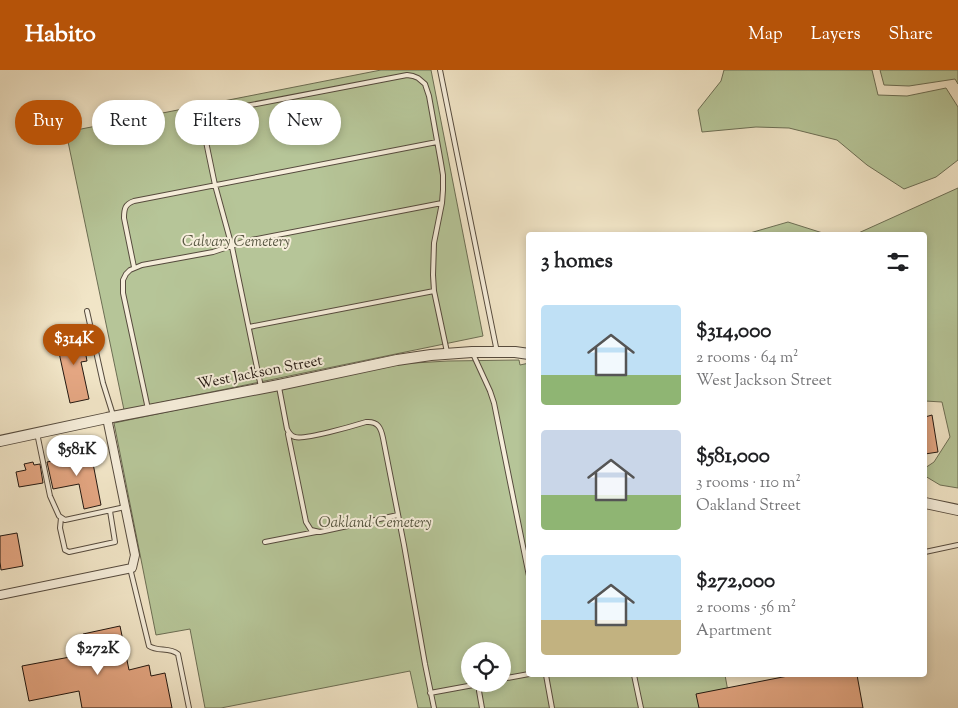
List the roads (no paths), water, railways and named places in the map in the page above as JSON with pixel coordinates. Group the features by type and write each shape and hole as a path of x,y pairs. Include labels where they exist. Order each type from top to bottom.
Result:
{"street":[{"name":"West Jackson Street","path":"0,441 397,360 472,352 526,354"},
{"path":"0,594 132,568 135,555 125,508 111,417"},
{"path":"927,502 958,510"}],"lane":[{"path":"440,70 497,352"},
{"path":"262,388 232,246 214,185 204,126 212,115 234,108 397,77 413,76 422,80 429,96 443,175 442,203 432,259 434,291 448,354"},
{"path":"134,268 124,218 124,210 129,203 437,142"},
{"path":"149,410 124,293 126,274 134,268 156,262 213,252 246,241 442,203"},
{"path":"249,327 434,291"},
{"path":"87,311 111,417"},
{"path":"472,352 494,403 526,561"},
{"path":"279,385 306,522 316,532"},
{"path":"287,429 292,436 302,438 366,422 376,423 380,427 434,708"},
{"path":"37,433 50,496 58,516 65,520 125,508"},
{"path":"61,518 60,528 64,550 69,552 115,542 110,511"},
{"path":"265,542 398,515"},
{"path":"927,552 958,545"},
{"path":"127,569 149,646 173,650 178,654 189,708"},
{"path":"511,677 526,675"},
{"path":"546,677 552,708"},
{"path":"634,677 641,708"},
{"path":"430,693 461,688"},
{"path":"479,692 482,708"}],"park label":[{"name":"Calvary Cemetery","path":"236,242"},
{"name":"Oakland Cemetery","path":"375,523"}]}
